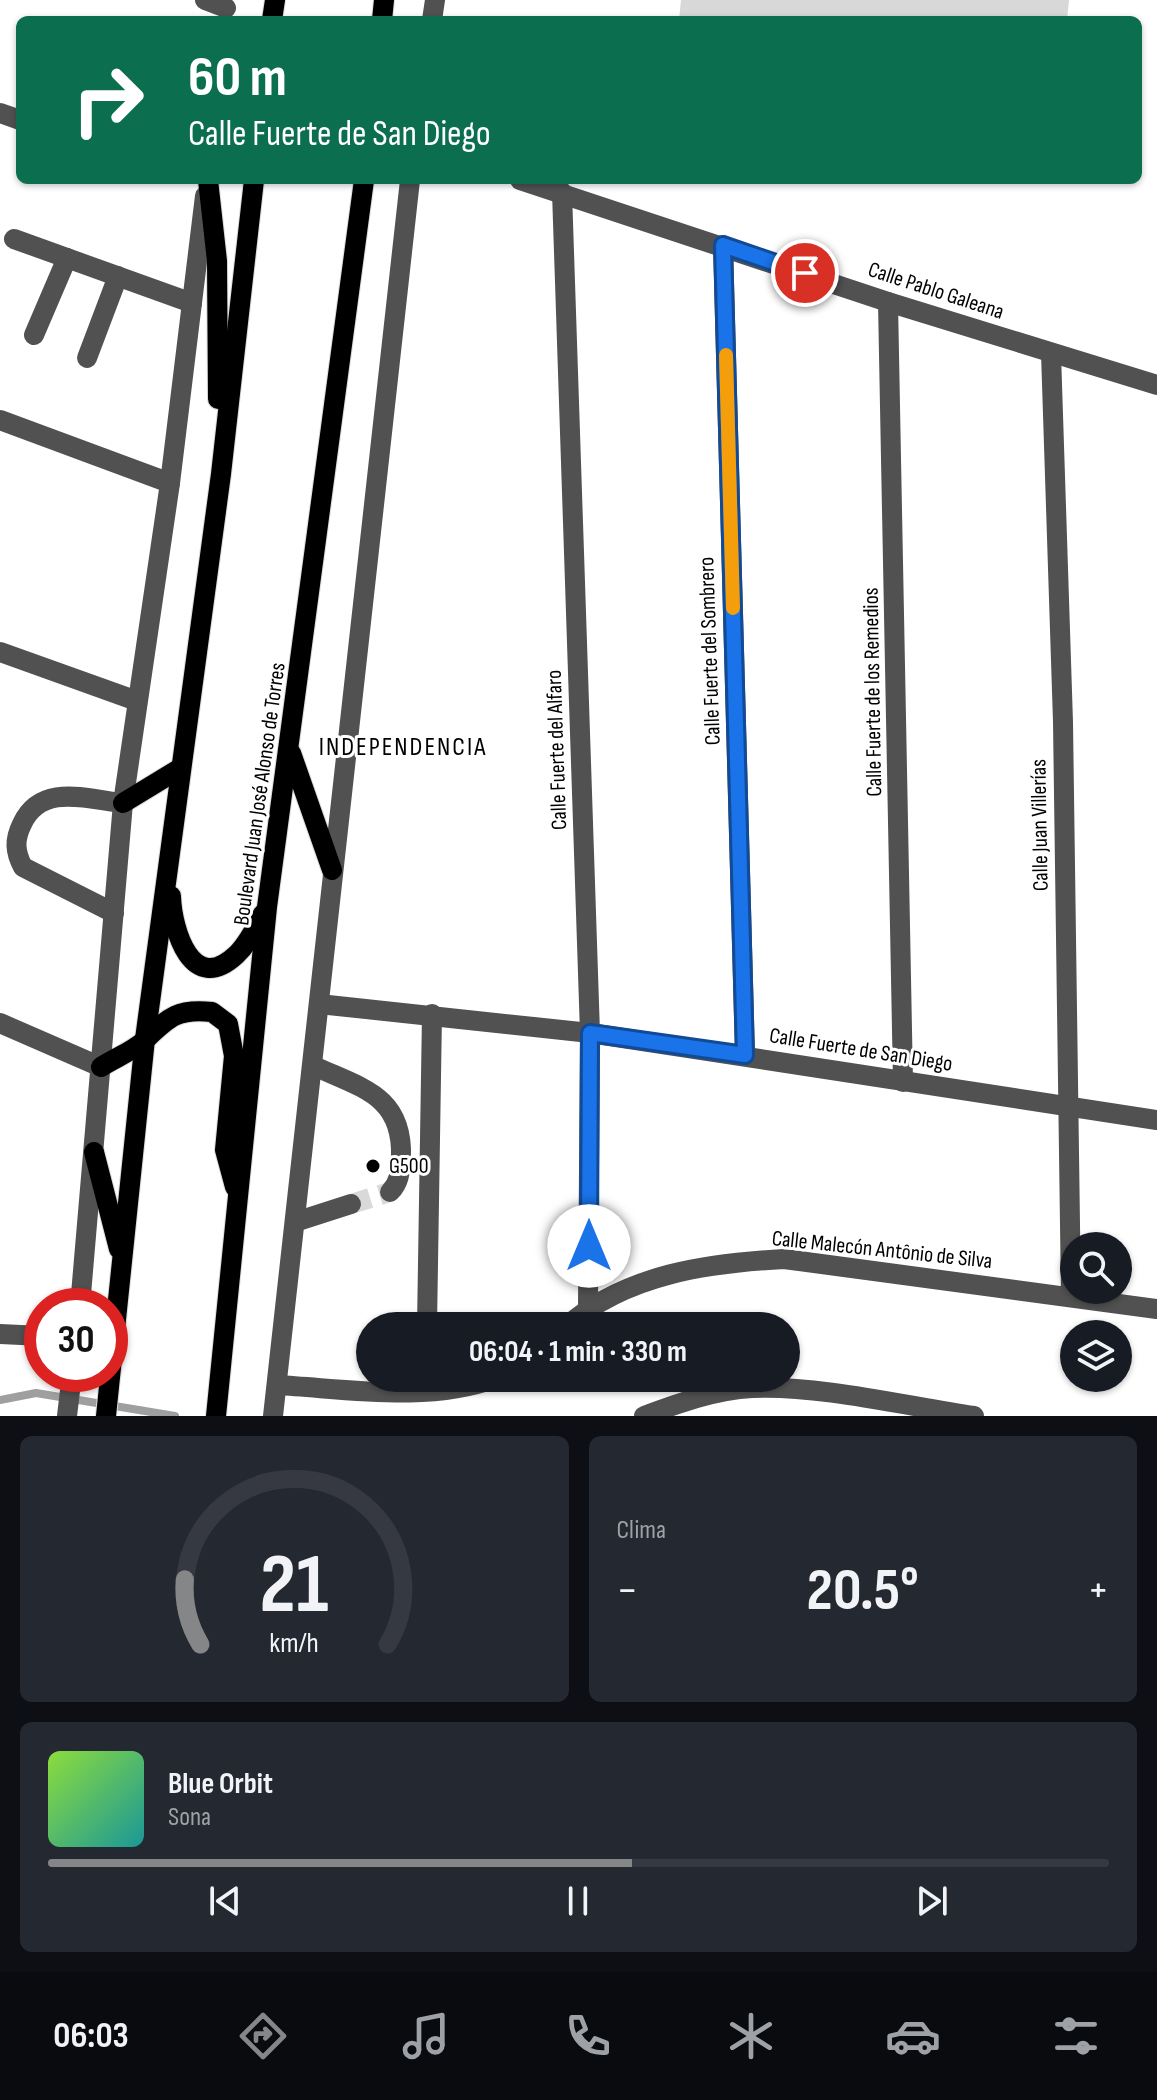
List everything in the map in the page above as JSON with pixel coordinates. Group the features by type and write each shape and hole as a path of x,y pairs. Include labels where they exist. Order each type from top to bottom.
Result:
{"main road":[{"path":"207,184 217,261 221,474"},
{"path":"106,1416 145,1039 221,474 254,184"},
{"name":"Boulevard Juan José Alonso de Torres","path":"216,1416 267,907 363,184"},
{"path":"290,750 332,870"},
{"path":"123,803 179,769"},
{"path":"169,852 176,927 185,954 193,961 209,967 232,959 267,907"},
{"path":"101,1067 145,1039 172,1015 198,1010 212,1012 228,1024 234,1056 225,1150 238,1194"},
{"path":"94,1152 123,1263"}],"street":[{"path":"205,0 226,9"},
{"path":"82,1288 123,803 170,483 207,184"},
{"path":"273,1413 314,1066 332,870 410,184"},
{"name":"Calle Pablo Galeana","path":"534,184 888,302 1157,385"},
{"name":"Calle Fuerte del Alfaro","path":"562,192 590,1033 588,1307"},
{"path":"14,239 192,303"},
{"name":"Calle Fuerte del Sombrero","path":"723,245 745,1055"},
{"path":"34,335 67,258"},
{"path":"87,358 118,276"},
{"name":"Calle Fuerte de los Remedios","path":"888,302 903,1082"},
{"name":"Calle Juan Villerías","path":"1051,353 1063,722 1070,1232"},
{"path":"0,420 170,483"},
{"path":"0,652 137,701"},
{"path":"114,913 23,867 16,845 28,811 45,799 59,796 123,803"},
{"name":"Calle Fuerte de San Diego","path":"319,1004 590,1033 1157,1120"},
{"path":"427,1312 432,1014"},
{"path":"0,1023 101,1067"},
{"path":"314,1066 374,1094 395,1114 400,1130 400,1171 390,1192"},
{"path":"295,1222 351,1204"},
{"name":"Calle Malecón Antônio de Silva","path":"582,1312 630,1288 693,1268 784,1259 1060,1295"},
{"name":"Calle Malecón Antônio de Silva","path":"1124,1304 1157,1309"},
{"path":"0,1334 24,1335"},
{"path":"277,1385 356,1385"},
{"path":"644,1416 714,1393 753,1388 801,1391 974,1416"},
{"path":"67,1416 70,1392"}],"shaded area":[{"path":"681,0 1069,0 1067,16 679,16"}],"waterway":[{"path":"0,1400 36,1393 175,1416"}],"tunnel":[{"path":"351,1204 390,1192"}],"slow traffic":[{"path":"726,355 733,608"}],"place":[{"name":"G500","path":"373,1166"}],"district":[{"name":"INDEPENDENCIA","path":"403,747"}],"route":[{"path":"589,1246 590,1033 745,1055 723,245 805,273"}]}
